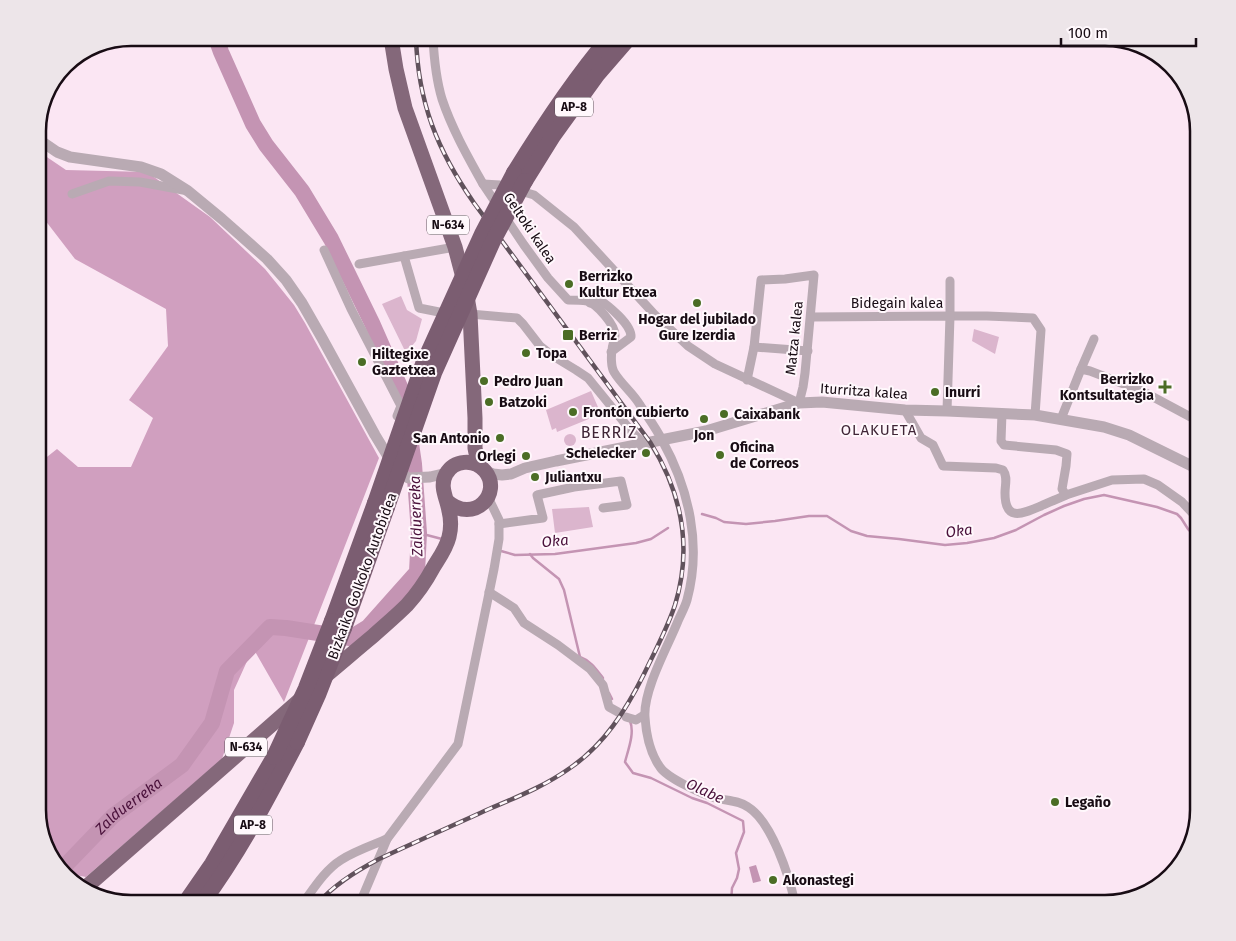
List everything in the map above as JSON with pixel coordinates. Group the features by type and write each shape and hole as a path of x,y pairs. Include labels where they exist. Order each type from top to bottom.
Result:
{"highway":[{"name":"N-634","path":"90,884 407,605 446,550 459,525 482,501 490,484 489,477 477,458 475,448 470,316 465,285 455,247 405,108 392,46"},
{"name":"Bizkaiko Golkoko Autobidea","path":"208,895 255,821 297,742 318,695 338,625 381,505 434,373 540,131 585,66 602,46"},
{"name":"Bizkaiko Golkoko Autobidea","path":"520,177 553,136 597,75 622,46"},
{"name":"N-634","path":"439,560 445,549 450,531 450,513 445,487 452,467 459,463 468,446 475,418"},
{"path":"459,463 474,463 483,469"},
{"path":"445,487 453,506 459,509 482,501"},
{"name":"Bizkaiko Golkoko Autobidea","path":"191,895 274,757 338,625"}],"street":[{"path":"434,46 436,71 442,99 454,129 483,184"},
{"path":"46,145 70,157 141,166 161,174 188,190 222,219 259,252 286,280 302,303 395,468 408,478 421,478 445,487"},
{"path":"72,194 109,181 140,182 188,190"},
{"name":"Geltoki kalea","path":"483,184 500,185 534,196 574,227 655,316 688,346 715,364 798,403"},
{"name":"Geltoki kalea","path":"483,184 548,278 568,300 588,301 590,303 598,299 627,325 632,332 631,337 611,352"},
{"path":"359,264 455,247"},
{"path":"324,250 351,309 401,406 386,454"},
{"path":"404,256 419,308 470,316 517,318 540,346 588,378 643,443"},
{"name":"Matza kalea","path":"754,347 761,280 814,275 808,351 803,387 798,403"},
{"path":"950,281 950,316 1033,318 1042,330 1035,415"},
{"path":"590,303 609,321 615,334 611,352 613,371 638,402 662,439 678,474 692,521 693,569 687,601 654,677 644,715 653,753 660,768 673,778 715,798 737,801 757,814 780,854 793,895"},
{"path":"437,342 441,312"},
{"name":"Bidegain kalea","path":"811,317 950,316 947,411"},
{"path":"1061,419 1094,339"},
{"path":"748,380 754,347 808,351"},
{"path":"1081,369 1142,391 1190,417"},
{"name":"Iturritza kalea","path":"483,469 493,474 511,474 525,468 706,431 798,403 822,402 905,410 1035,415 1104,426 1129,435 1190,465"},
{"path":"905,410 920,438 933,445 943,466 996,468 1003,470 1006,474 1006,505 1009,510 1017,514 1112,480 1144,480 1158,485 1182,502 1190,511"},
{"path":"1002,413 1000,441 1004,445 1056,450 1067,454 1062,489 1066,495"},
{"name":"Iturritza kalea","path":"482,501 509,478 525,468"},
{"path":"482,501 488,511 498,520 543,518 537,495 574,487 621,481 627,505 603,508"},
{"path":"364,895 387,838 458,744 498,539 498,520 482,501"},
{"path":"488,592 514,608 524,623 590,669 603,685 609,707 636,720 644,715"},
{"path":"309,895 330,868 387,838"}],"shaded area":[{"path":"46,156 66,170 147,172 210,217 265,269 294,305 305,323 379,458 284,702 253,648 234,690 234,723 222,759 86,877 77,875 61,857 49,832 46,815 46,458 57,449 78,467 131,467 153,418 129,400 168,346 166,309 75,259 46,221"},
{"path":"401,296 407,310 422,319 416,341 406,353 382,304"},
{"path":"974,329 999,337 995,354 972,341"},
{"name":"Frontón cubierto","path":"591,391 601,414 557,432 556,428 552,430 546,410"},
{"path":"568,434 572,434 576,440 572,446 568,446 564,442 564,438"},
{"path":"589,507 593,527 555,533 552,509"},
{"path":"756,865 761,881 753,883 749,867"}],"waterway":[{"name":"Oka","path":"66,865 113,816 182,765 212,723 227,671 270,627 350,638 368,627 417,572 419,533 414,464 404,396 372,323 331,239 302,191 266,145 253,124 219,46"},
{"name":"Oka","path":"702,514 724,522 746,524 809,516 827,516 851,531 867,536 945,545 994,538 1016,530 1064,506 1104,495 1157,507 1177,514 1190,531"},
{"name":"Oka","path":"501,551 515,555 555,554 636,543 651,539 668,528"},
{"name":"Oka","path":"419,533 442,539"},
{"name":"Olabe","path":"530,554 559,579 564,590 580,657 596,668 603,678"},
{"name":"Olabe","path":"609,693 612,699"},
{"name":"Olabe","path":"630,721 632,731 625,762 633,773 651,778 743,821 744,832 736,853 739,869 732,895"}],"railway":[{"path":"326,895 354,873 379,859 541,786 570,768 593,749 604,738 622,713 657,648 675,605 683,562 681,520 677,500 661,461 650,442 461,183 440,144 425,104 417,46"}],"place":[{"name":"Berrizko Kultur Etxea","path":"569,284"},
{"name":"Hogar del jubilado Gure Izerdia","path":"697,303"},
{"name":"Berriz","path":"568,335"},
{"name":"Topa","path":"526,353"},
{"name":"Hiltegixe Gaztetxea","path":"362,362"},
{"name":"Pedro Juan","path":"484,381"},
{"name":"Berrizko Kontsultategia","path":"1165,387"},
{"name":"Inurri","path":"935,392"},
{"name":"Batzoki","path":"489,402"},
{"name":"Frontón cubierto","path":"573,412"},
{"name":"Caixabank","path":"724,414"},
{"name":"Jon","path":"704,419"},
{"name":"San Antonio","path":"500,438"},
{"name":"Schelecker","path":"646,453"},
{"name":"Oficina de Correos","path":"720,455"},
{"name":"Orlegi","path":"526,456"},
{"name":"Juliantxu","path":"535,477"},
{"name":"Legaño","path":"1055,802"},
{"name":"Akonastegi","path":"773,880"}],"district":[{"name":"OLAKUETA","path":"879,430"},
{"name":"BERRIZ","path":"609,432"}],"water label":[{"name":"Zalduerreka","path":"416,516"},
{"name":"Zalduerreka","path":"130,807"}]}
